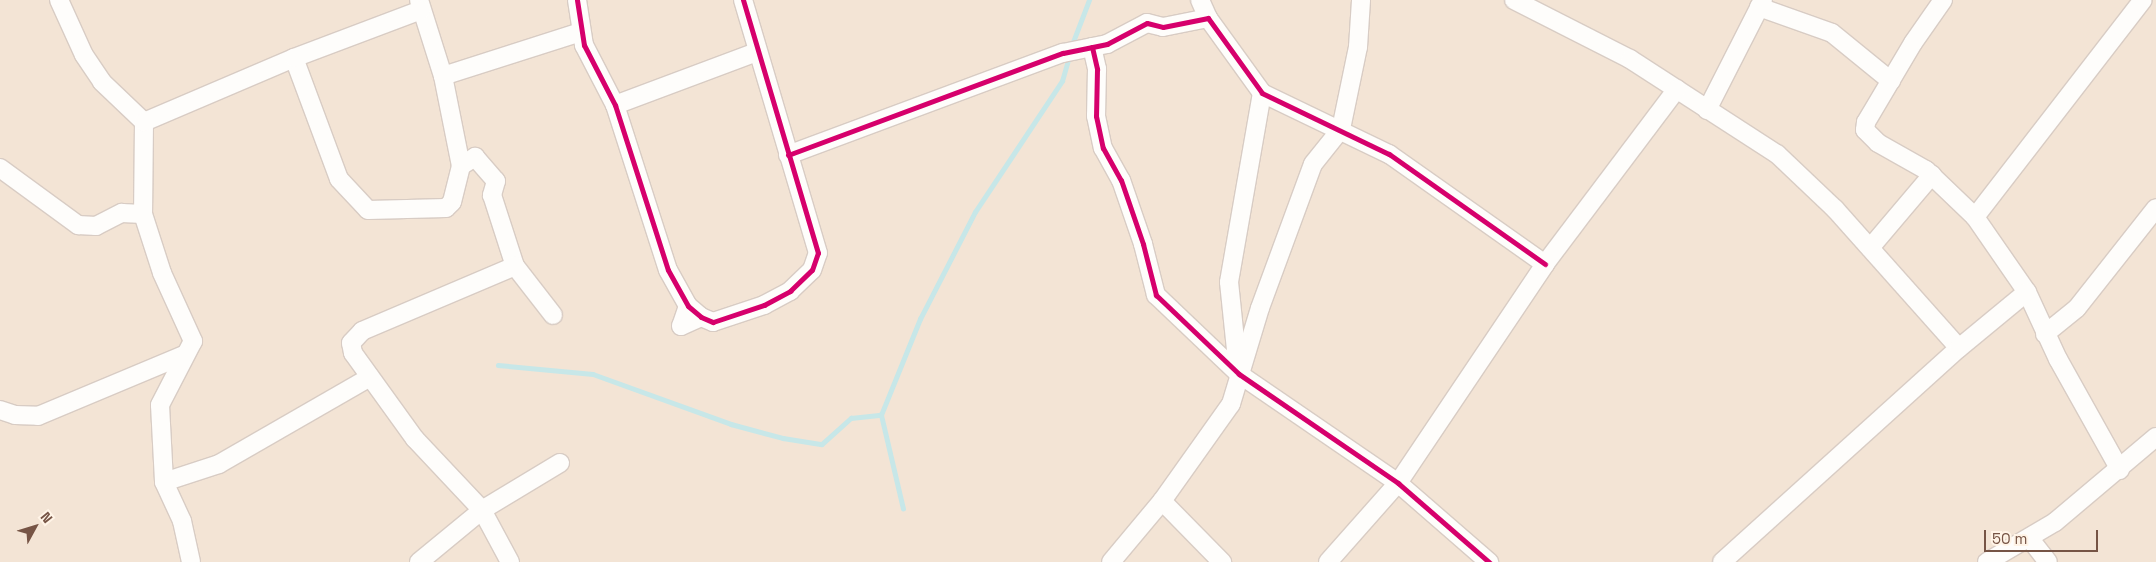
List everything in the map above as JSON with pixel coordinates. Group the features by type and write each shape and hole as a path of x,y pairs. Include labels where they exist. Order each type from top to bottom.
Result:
{"street":[{"path":"59,0 84,55 102,82 144,122 143,214 162,273 193,341 184,355 160,405 164,482 182,521 191,562"},
{"path":"577,0 581,32 615,105 668,270 695,312 713,322 729,319 764,305 790,291 812,270 818,253 743,0"},
{"path":"1200,0 1208,18 1262,93 1341,129 1430,180 1546,264"},
{"path":"1111,562 1162,501 1231,404 1239,374 1313,164 1341,129 1358,47 1362,0"},
{"path":"1514,0 1630,59 1796,169 1870,248 1959,348"},
{"path":"1944,0 1890,81 1865,130 1870,137 1932,175 1975,217 2027,292 2046,334 2120,470"},
{"path":"1975,217 2143,0"},
{"path":"1707,110 1761,4 1832,33 1890,81"},
{"path":"144,122 294,58 420,5 443,76 461,166 450,206 368,210 339,179 294,58"},
{"path":"788,155 1063,53 1107,44 1147,22 1162,28 1208,18"},
{"path":"443,76 581,32"},
{"path":"1092,47 1097,69 1096,116 1103,148 1121,180 1144,244 1156,294 1239,374 1398,483 1489,562"},
{"path":"615,105 757,52"},
{"path":"1328,562 1398,483 1546,264 1677,89"},
{"path":"1239,374 1229,282 1262,93"},
{"path":"461,166 475,156 496,181 492,195 515,266 553,315"},
{"path":"0,168 78,225 96,226 122,213 143,214"},
{"path":"1870,248 1932,175"},
{"path":"2046,334 2077,308 2156,208"},
{"path":"510,562 482,510 428,455 353,353 352,343 362,331 515,266"},
{"path":"1722,562 1959,348 2027,292"},
{"path":"0,410 15,415 38,416 184,355"},
{"path":"164,482 219,464 370,377"},
{"path":"1987,562 2030,539 2083,502 2154,442"},
{"path":"419,562 482,510 560,463"},
{"path":"1162,501 1222,562"},
{"path":"2030,539 2048,562"}],"shaded area":[{"path":"0,0 2156,0 2156,562 0,562"}],"waterway":[{"path":"1071,47 1089,0"},
{"path":"903,509 881,415 920,319 975,212 1062,81 1069,56"},
{"path":"498,365 593,374 731,424 783,438 822,444 851,418 881,415"}],"cycle path":[{"path":"577,0 584,45 615,105 668,270 688,306 701,317 713,322 764,305 790,291 812,270 818,253 743,0"},
{"path":"788,155 1063,53 1107,44 1147,23 1163,27 1208,18 1262,93 1389,154 1545,264"},
{"path":"1092,47 1097,69 1096,116 1103,148 1121,180 1143,244 1156,295 1239,374 1398,483 1489,562"}]}
